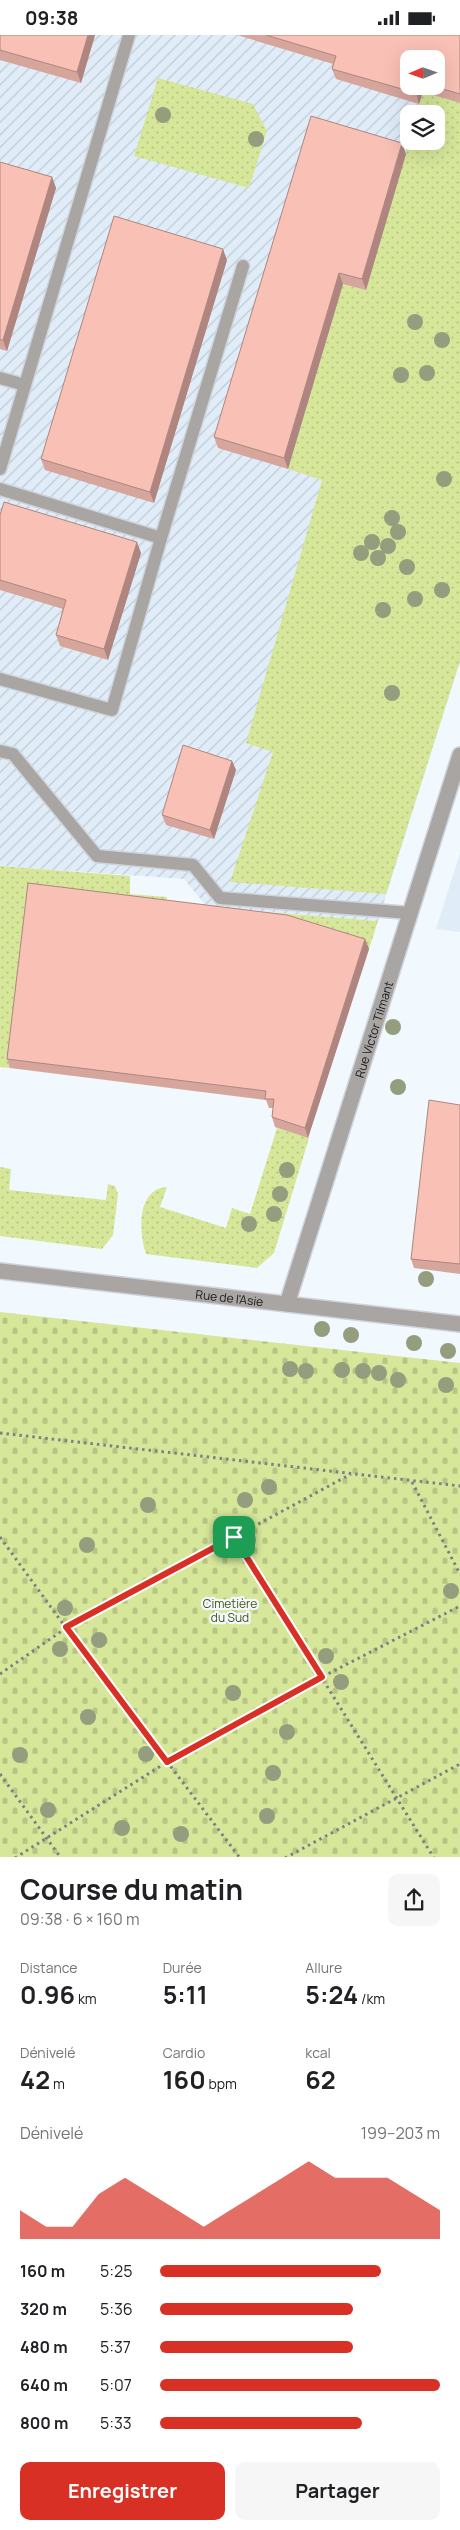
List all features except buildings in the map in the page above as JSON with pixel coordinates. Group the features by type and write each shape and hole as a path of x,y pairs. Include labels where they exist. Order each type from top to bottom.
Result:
{"street":[{"name":"Rue Victor Tilmant","path":"287,1304 460,755"},
{"name":"Rue de l'Asie","path":"0,1271 460,1324"}],"lane":[{"path":"0,469 129,35"},
{"path":"0,679 112,710 161,538 243,266"},
{"path":"0,378 25,385"},
{"path":"0,489 161,538"},
{"path":"0,751 13,754 97,856 193,865 220,898 410,913"}],"path":[{"path":"0,1433 460,1486"},
{"path":"0,1674 66,1627 351,1474"},
{"path":"412,1481 460,1574"},
{"path":"0,1537 240,1857"},
{"path":"234,1537 434,1857"},
{"path":"15,1857 167,1762 322,1677 460,1606"},
{"path":"284,1857 460,1764"},
{"path":"0,1774 61,1857"}],"shaded area":[{"path":"0,35 460,35 460,661 378,921 207,907 184,879 0,866"},
{"path":"460,853 460,932 436,929"}],"green space":[{"path":"158,78 253,104 267,131 249,188 134,156"},
{"path":"422,95 433,95 460,103 460,661 386,894 230,882 273,752 246,743 322,480 288,469 343,284 366,290 406,150 445,150 445,105 419,105"},
{"path":"0,866 130,876 130,894 167,897 167,904 378,921 369,949 32,893 10,1068 0,1067"},
{"path":"277,1128 309,1138 274,1253 257,1268 146,1254 142,1235 142,1213 150,1195 157,1190 167,1187 160,1207 226,1228 232,1208 250,1214"},
{"path":"0,1167 11,1169 9,1190 106,1200 108,1184 115,1186 118,1194 113,1235 102,1249 0,1236"},
{"name":"Cimetière du Sud","path":"0,1312 460,1363 460,1857 0,1857"}],"route":[{"path":"234,1537 322,1677 167,1762 66,1627 234,1537"}]}
